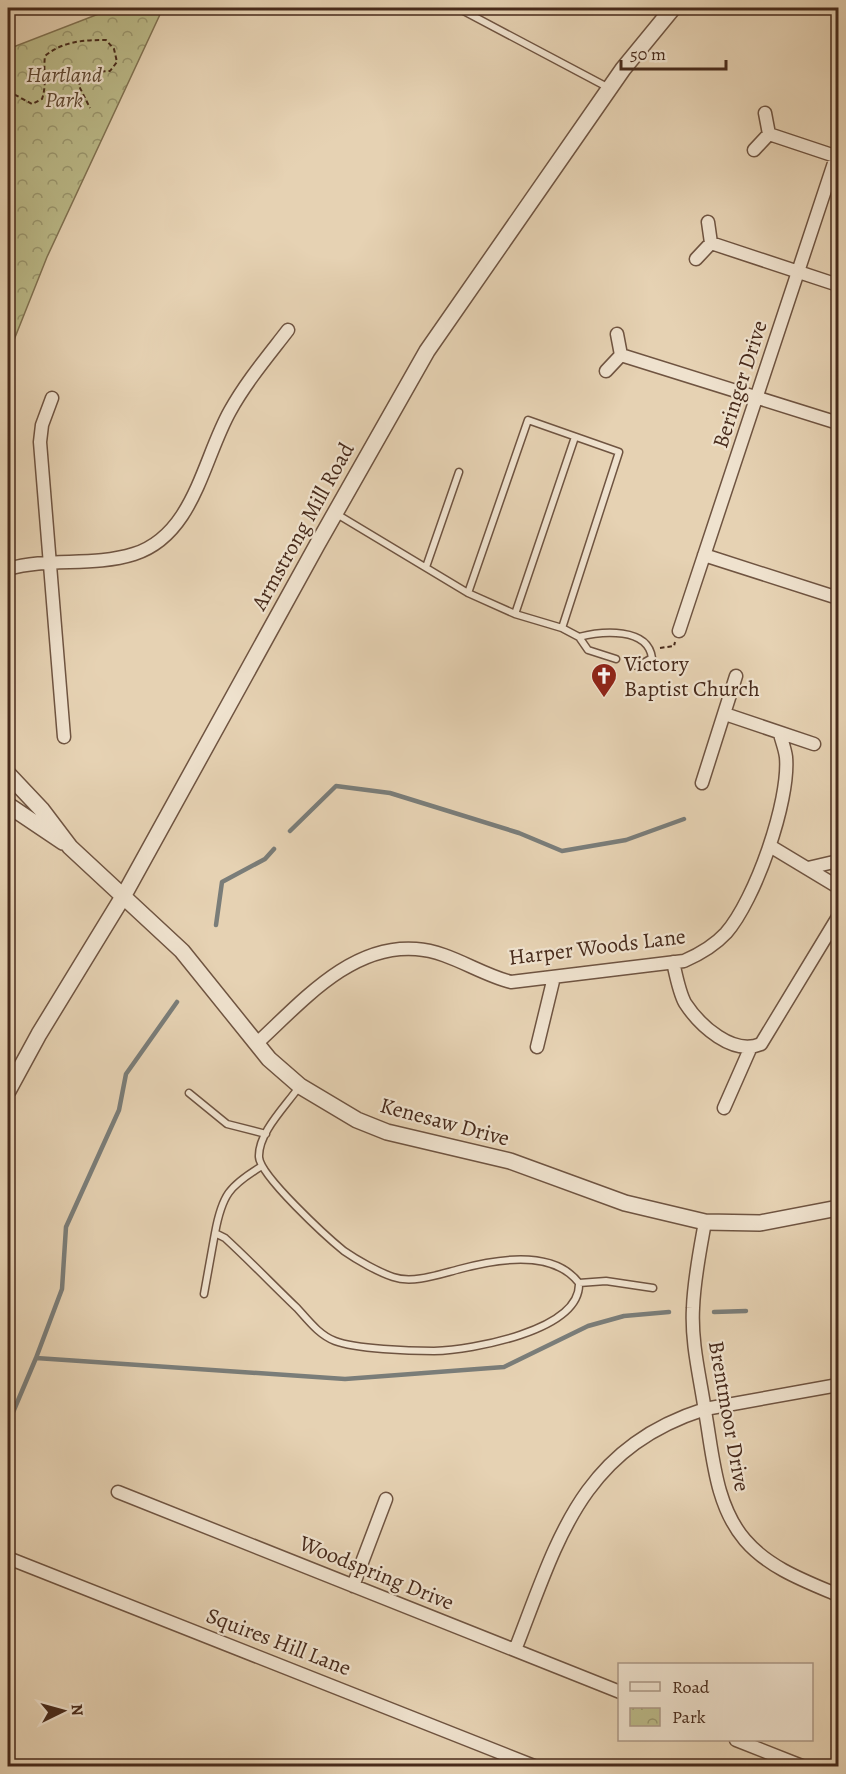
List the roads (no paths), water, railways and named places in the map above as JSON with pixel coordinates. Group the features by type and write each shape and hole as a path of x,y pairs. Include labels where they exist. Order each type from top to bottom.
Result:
{"street":[{"name":"Armstrong Mill Road","path":"8,1091 39,1034 124,895 427,351 609,89 673,8"},
{"path":"765,112 769,134"},
{"path":"754,150 769,134"},
{"path":"769,134 838,155"},
{"name":"Beringer Drive","path":"679,631 838,155"},
{"path":"708,222 711,243"},
{"path":"711,243 838,285"},
{"path":"696,259 711,243"},
{"path":"8,569 133,554 145,549 171,530 188,506 230,410 244,387 288,330"},
{"path":"617,334 621,355"},
{"path":"621,355 838,423"},
{"path":"606,371 621,355"},
{"path":"52,398 42,425 40,442 64,737"},
{"path":"705,555 838,598"},
{"path":"702,783 736,676"},
{"path":"725,714 814,744"},
{"name":"Harper Woods Lane","path":"256,1044 344,967 375,952 417,949 456,960 488,976 511,982 684,961 706,951 726,933 739,913 770,846 783,799 786,757 780,734"},
{"name":"Kenesaw Drive","path":"8,774 42,810 70,847"},
{"name":"Kenesaw Drive","path":"8,805 70,847 124,895 182,951 256,1044 300,1086 357,1120 387,1132 510,1161 625,1203 705,1222 760,1223 838,1208"},
{"path":"770,846 838,887"},
{"path":"808,868 838,861"},
{"path":"673,962 684,1002 708,1029 729,1043 750,1049 761,1044 838,917"},
{"path":"537,1047 554,976"},
{"path":"724,1108 750,1049"},
{"name":"Brentmoor Drive","path":"705,1222 693,1308 696,1356 721,1497 732,1523 746,1541 765,1558 802,1580 838,1595"},
{"path":"515,1650 569,1517 601,1472 633,1445 665,1425 705,1409 838,1385"},
{"name":"Woodspring Drive","path":"118,1492 618,1691"},
{"path":"353,1586 386,1499"},
{"name":"Squires Hill Lane","path":"8,1558 513,1763 534,1767"},
{"path":"737,1741 802,1767"}],"lane":[{"path":"458,8 609,89"},
{"path":"468,593 528,420 619,452 562,628"},
{"path":"515,614 575,436"},
{"path":"426,567 459,472"},
{"path":"335,513 468,593 515,614 562,628 579,637 588,650 616,659"},
{"path":"579,637 618,633 645,641 651,649 652,658 638,666 633,664"},
{"path":"215,1233 225,1238 323,1335 352,1345 434,1351 528,1332 557,1318 572,1306 580,1293 579,1283 571,1273 556,1264 537,1260 510,1261 414,1278 393,1277 346,1252 311,1223 259,1160 261,1141 300,1086"},
{"path":"189,1093 227,1124 266,1134"},
{"path":"204,1294 219,1207 227,1192 241,1179 262,1166"},
{"path":"579,1283 606,1281 653,1288"}],"waterway":[{"path":"290,831 336,786 390,793 519,833 562,851 626,840 684,819"},
{"path":"216,925 222,882 265,859 274,849"},
{"path":"36,1358 62,1289 66,1227 119,1110 126,1074 177,1002"},
{"path":"714,1312 746,1311"},
{"path":"8,1424 36,1358 345,1379 504,1367 588,1326 624,1316 669,1312"}],"place":[{"name":"Victory Baptist Church","path":"604,699"}],"park label":[{"name":"Hartland Park","path":"64,86"}]}
